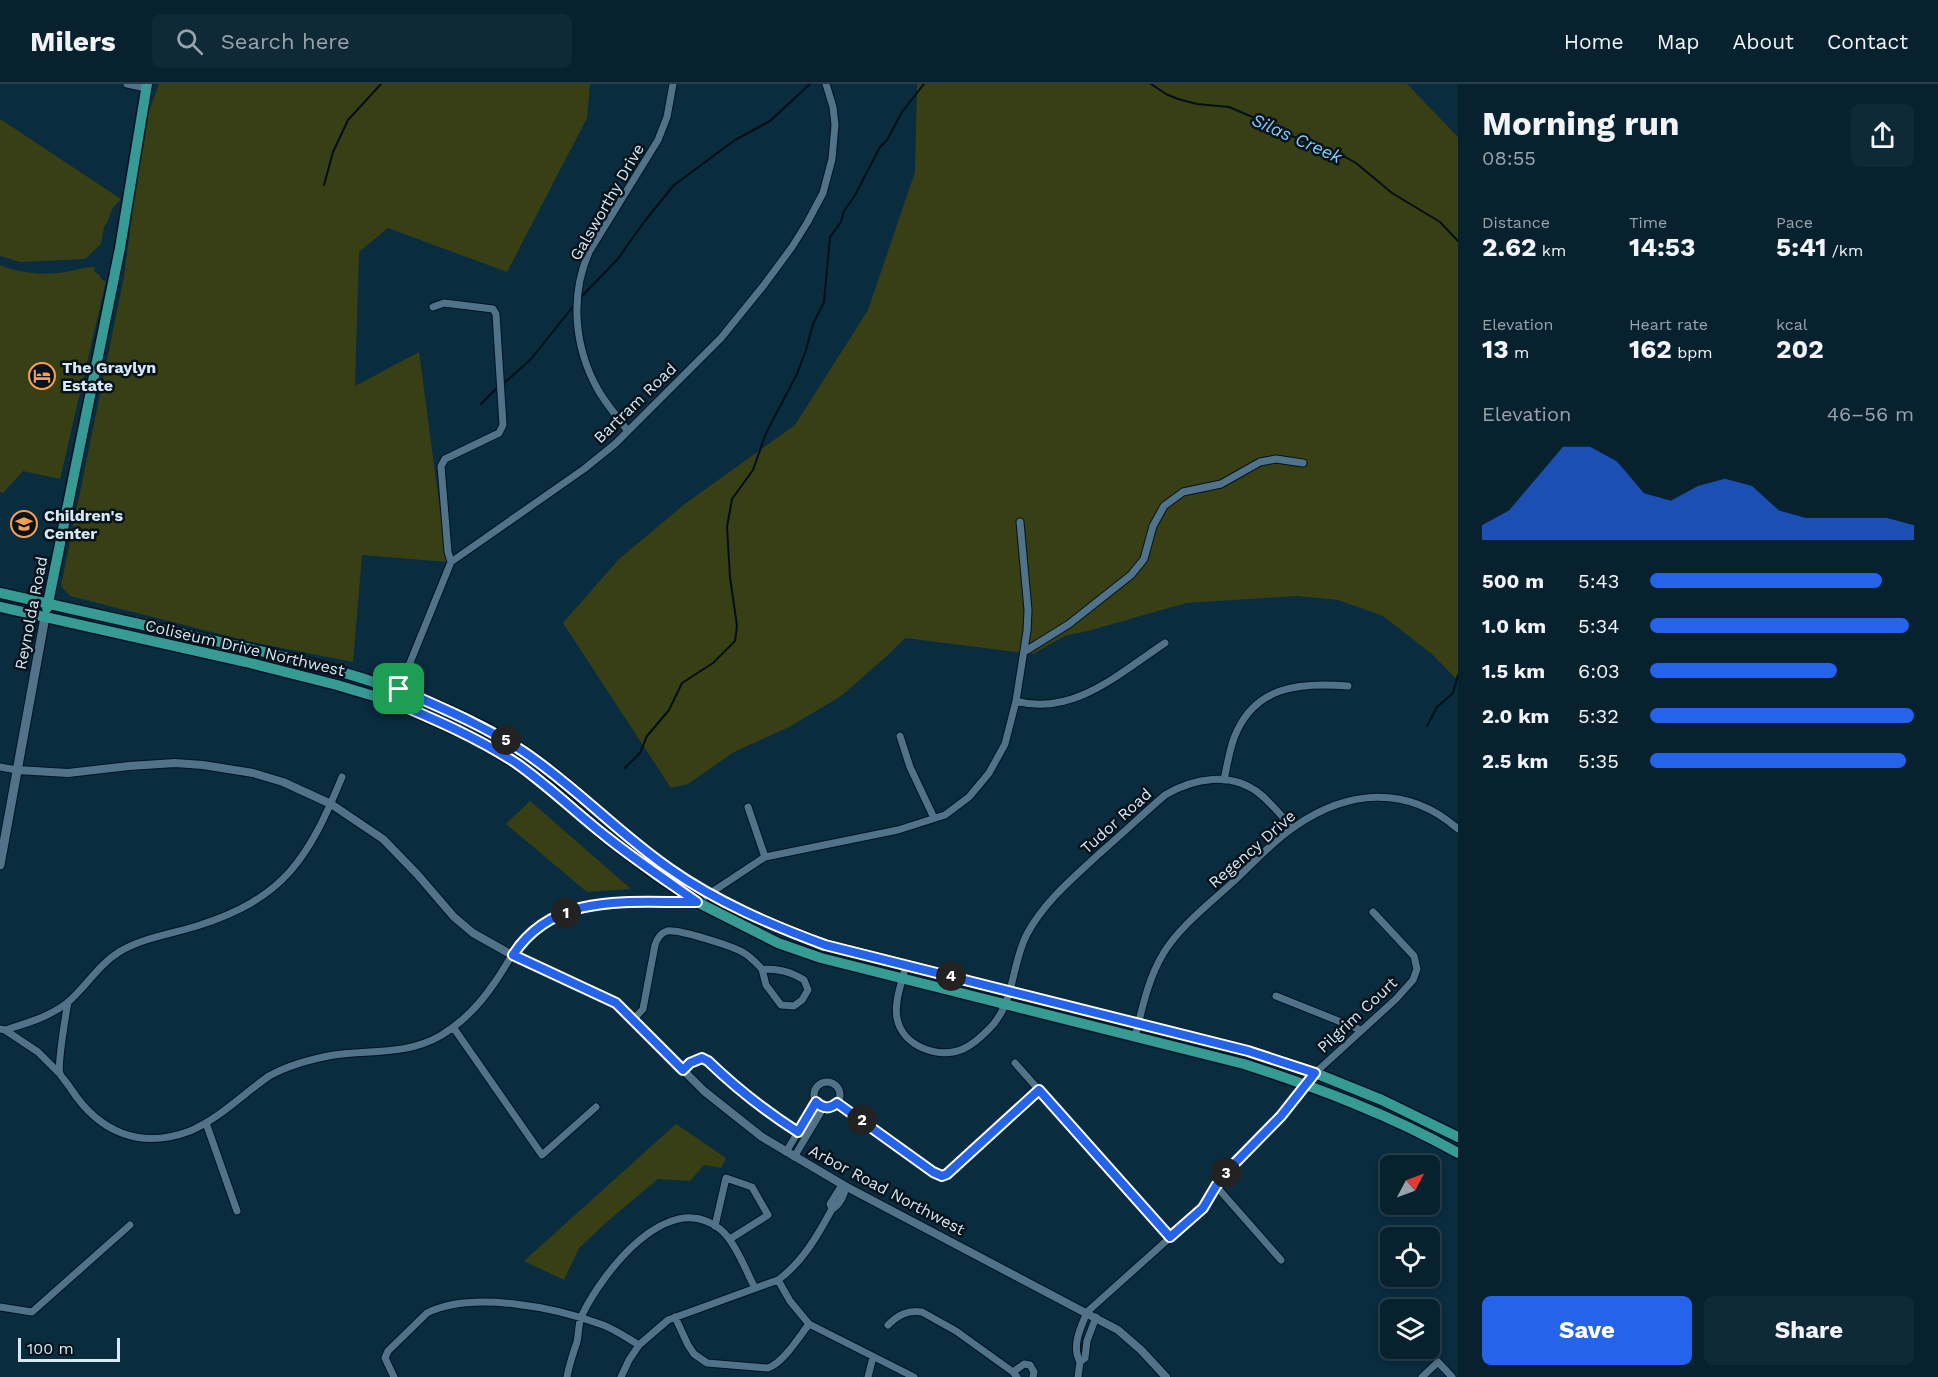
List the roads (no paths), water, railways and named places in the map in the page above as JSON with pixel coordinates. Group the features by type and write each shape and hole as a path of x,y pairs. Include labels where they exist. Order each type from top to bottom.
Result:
{"main road":[{"name":"Reynolda Road","path":"0,865 45,617 120,248 147,86"},
{"name":"Coliseum Drive Northwest","path":"0,593 249,648 341,671 399,689 485,728 558,776 669,869 709,894 784,930 825,945 1248,1051 1315,1073 1382,1100 1458,1137"},
{"name":"Coliseum Drive Northwest","path":"0,607 246,662 338,685 394,702 478,740 516,763 549,787 656,875 697,902 778,943 821,958 1244,1064 1306,1084 1377,1113 1458,1154"}],"street":[{"path":"127,84 147,86"},
{"name":"Galsworthy Drive","path":"627,430 598,390 585,358 578,334 578,287 589,252 658,140 667,117 673,84"},
{"name":"Bartram Road","path":"451,562 584,469 615,444 721,338 766,283 807,223 828,178 835,141 833,107 826,84"},
{"path":"394,702 451,562 448,552 441,466 445,459 499,433 503,425 496,314 493,309 444,303 433,307"},
{"path":"1023,652 1069,624 1131,575 1144,559 1153,526 1164,506 1183,492 1221,484 1260,462 1276,459 1303,463"},
{"path":"3,1029 38,1052 59,1073 94,1118 118,1132 136,1137 175,1136 206,1123 279,1070 334,1055 392,1052 439,1037 472,1011 525,938 547,921 588,905 697,902 765,857 898,830 945,815 969,797 989,773 1005,744 1016,701 1027,628 1028,610 1020,522"},
{"path":"1016,701 1041,705 1078,698 1165,643"},
{"path":"1224,780 1235,734 1243,720 1257,705 1290,687 1325,684 1348,686"},
{"path":"900,736 910,767 934,818"},
{"name":"Arbor Road Northwest","path":"0,767 68,773 175,763 203,765 253,773 283,782 331,804 389,845 463,926 513,955 616,1003 704,1091 733,1115 790,1155 1096,1317 1126,1336 1166,1377"},
{"path":"3,1029 48,1015 68,1002 120,951 235,912 265,895 306,853 342,777"},
{"name":"Tudor Road","path":"1006,1004 1026,936 1048,903 1165,795 1181,786 1201,780 1224,780 1244,784 1255,790 1274,807 1292,828"},
{"name":"Regency Drive","path":"1135,1037 1153,976 1164,952 1194,917 1292,828 1333,805 1357,798 1373,797 1416,804 1444,818 1458,829"},
{"path":"748,807 765,857"},
{"name":"Pilgrim Court","path":"1087,1312 1203,1208 1216,1186 1232,1166 1281,1116 1315,1073 1409,985 1416,975 1416,962 1410,951 1373,912"},
{"path":"634,1019 644,1009 655,945 657,939 664,933 673,931 685,933 730,946 750,956 762,969 766,985 781,1005 794,1006 802,1000 808,990 804,980 780,969 762,969"},
{"path":"906,965 897,1001 898,1023 907,1036 921,1048 936,1053 955,1052 969,1046 997,1021 1006,1004"},
{"path":"1276,996 1361,1030"},
{"path":"59,1073 68,1002"},
{"path":"453,1027 542,1155 596,1107"},
{"path":"683,1070 690,1063 702,1058 752,1101 806,1137"},
{"path":"1015,1063 1170,1237"},
{"path":"820,1083 833,1083 839,1089 840,1098 837,1103 832,1107 824,1107 816,1102 815,1090 820,1083"},
{"path":"837,1103 933,1172 942,1176 947,1174 1039,1090"},
{"path":"790,1155 798,1132 816,1102"},
{"path":"790,1155 806,1137 824,1107"},
{"path":"206,1123 237,1211"},
{"path":"715,1226 726,1178 752,1187 768,1215 730,1239"},
{"path":"621,1377 639,1346 657,1328 675,1317 777,1280 786,1274 812,1244 832,1209 836,1207 846,1191 845,1185"},
{"path":"1216,1186 1281,1260"},
{"path":"567,1377 577,1340 580,1318 595,1292 636,1243 666,1222 700,1220 720,1229 730,1239 755,1288"},
{"path":"0,1307 32,1312 130,1225"},
{"path":"777,1280 790,1301 809,1324 914,1377"},
{"path":"394,1377 385,1358 388,1351 418,1321 435,1310 472,1304 516,1304 559,1311 604,1325 639,1346"},
{"path":"888,1325 900,1314 922,1312 956,1331 1015,1374 1024,1364 1029,1365 1034,1372 1033,1377"},
{"path":"1078,1377 1080,1362 1076,1354 1079,1333 1087,1312"},
{"path":"675,1317 694,1354 707,1363 768,1368 780,1360 809,1324"},
{"path":"1080,1362 1085,1358 1089,1336 1096,1317"},
{"path":"1079,1333 1089,1336"},
{"path":"868,1377 873,1358"},
{"path":"1422,1377 1438,1362 1452,1377"}],"waterway":[{"path":"324,185 333,152 348,120 381,84"},
{"path":"581,297 617,260 674,185 735,140 770,121 810,84"},
{"path":"625,768 640,753 647,736 669,710 682,683 713,663 735,641 737,626 730,577 727,527 732,499 753,470 766,433 797,374 813,324 824,302 830,237 841,222 844,211 854,197 880,147 887,140 902,112 924,84"},
{"name":"Silas Creek","path":"1151,84 1178,99 1197,104 1229,107 1269,124 1282,134 1338,153 1356,163 1392,193 1440,222 1458,241"},
{"path":"503,384 531,359 575,304"},
{"path":"481,404 498,387"},
{"path":"1427,726 1437,707 1453,693 1458,675"}],"place":[{"name":"The Graylyn Estate","path":"42,376"},
{"name":"Children's Center","path":"24,524"}]}
